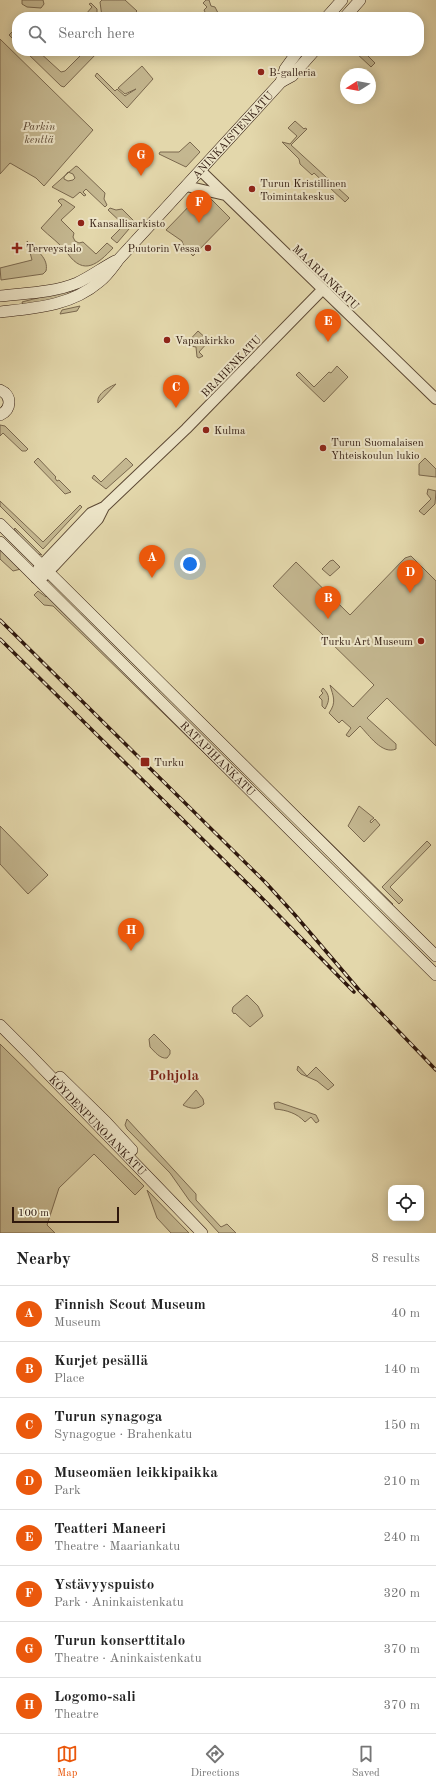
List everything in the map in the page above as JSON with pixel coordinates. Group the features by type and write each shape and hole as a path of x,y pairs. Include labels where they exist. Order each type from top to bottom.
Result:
{"main road":[{"path":"331,12 342,0"},
{"path":"349,12 360,0"},
{"name":"ANINKAISTENKATU","path":"281,82 285,69 294,56"},
{"name":"ANINKAISTENKATU","path":"0,312 46,306 77,297 99,282 281,82 292,76 310,56"},
{"name":"ANINKAISTENKATU","path":"0,296 43,291 72,285 119,259"},
{"path":"0,390 7,395 9,402 7,410 0,415"},
{"name":"RATAPIHANKATU","path":"0,524 436,956"},
{"name":"RATAPIHANKATU","path":"0,542 436,975"},
{"name":"KÖYDENPUNOJANKATU","path":"1,1025 202,1233"}],"street":[{"name":"MAARIANKATU","path":"201,171 436,399"},
{"path":"186,186 225,195"},
{"name":"BRAHENKATU","path":"36,578 44,576 44,569 91,512 104,507 186,429 322,290"}],"green space":[{"path":"22,0 43,0 44,4 41,8 27,7 22,4"},
{"path":"102,0 125,0 137,11 101,12 100,2"},
{"path":"206,0 209,0 211,6 215,7 218,12 205,12 204,10 207,7 203,3"},
{"path":"91,3 97,9 97,12 88,12 92,7 89,4"},
{"name":"Parkin kenttä","path":"0,39 12,51 12,56 17,56 93,130 44,186 36,178 10,163 0,174"},
{"path":"30,56 43,56 61,72 65,71 80,56 94,56 64,87 61,86"},
{"path":"359,56 368,56 375,63 371,67"},
{"path":"142,66 153,79 127,108 95,76 97,73 115,91 117,89 125,96 136,89 125,94 118,88"},
{"path":"295,121 304,129 307,129 291,145 349,198 345,202 314,173 312,175 300,164 299,159 282,142 290,144 297,136 288,128"},
{"path":"190,142 200,152 186,167 159,154 160,152 179,152"},
{"path":"76,166 78,167 105,193 104,199 107,205 105,207 86,189 83,192 86,195 84,196 80,192 73,198 52,187 65,175 64,179 68,181 73,180 75,178 73,174 69,172"},
{"path":"209,197 230,218 193,256 184,247 182,241 166,230 196,199"},
{"path":"63,199 75,207 61,220 74,233 73,237 75,241 79,243 83,242 96,254 107,243 113,248 96,263 85,266 80,265 74,261 62,247 41,228 62,205 58,201"},
{"path":"110,208 116,210 122,209 135,222 117,243 111,238 124,225 108,210"},
{"path":"27,241 44,258 46,262 46,271 43,274 1,280 0,268 32,260"},
{"path":"72,289 74,294 62,298 23,305 22,302"},
{"path":"80,306 77,311 60,314 62,310"},
{"path":"198,331 209,341 199,352 203,356 199,358 197,357 196,347 185,345"},
{"path":"337,366 348,377 324,402 296,375 299,372 314,387"},
{"path":"116,384 98,403 101,394"},
{"path":"0,425 5,426 28,449 26,451 22,451 3,433 0,436"},
{"path":"38,458 56,477 55,478 57,481 59,480 71,492 65,494 34,462"},
{"path":"126,458 133,465 106,489 92,478 94,475 101,482"},
{"path":"425,458 436,469 436,477 419,475 419,464"},
{"path":"428,489 436,491 435,504 424,515 419,511 431,499 427,494"},
{"path":"0,501 43,542 80,505 82,507 43,549 0,506"},
{"path":"15,528 42,555 34,552 30,548 14,529"},
{"path":"0,548 21,569 13,571 0,559"},
{"path":"411,556 436,581 436,746 387,698 367,718 396,744 396,749 391,750 381,747 360,726 349,737 346,735 351,728 342,720 339,723 329,713 334,702 330,685 353,707 374,685 273,586 296,562 350,615 405,558"},
{"path":"333,560 340,567 330,576 322,569"},
{"path":"38,591 46,597 47,596 239,785 238,786 53,606 44,605 34,595"},
{"path":"323,688 327,693 328,698 328,703 325,709 322,706 322,700 319,697 323,693 321,691"},
{"path":"359,806 374,818 370,821 371,823 375,819 380,825 364,842 348,826"},
{"path":"303,816 393,904 391,906 301,818"},
{"path":"0,826 48,875 28,894 0,864"},
{"path":"427,841 431,845 390,887 403,900 399,904 382,887"},
{"path":"247,995 258,1006 263,1016 250,1027 232,1011 233,1007"},
{"path":"154,1034 170,1050 170,1054 167,1058 160,1056 150,1047 149,1039"},
{"path":"0,1044 144,1186 135,1195 94,1154 59,1188 47,1225 55,1233 0,1233"},
{"path":"298,1066 307,1076 316,1067 334,1085 328,1090 317,1081 301,1074 297,1070"},
{"path":"196,1090 203,1099 204,1104 194,1108 183,1105"},
{"path":"278,1102 316,1115 319,1121 316,1123 311,1117 305,1122 291,1112 275,1109 274,1103"},
{"path":"127,1119 196,1194 196,1200 221,1227 227,1224 236,1233 219,1233 189,1200 170,1173 127,1129 125,1125"},
{"path":"147,1190 189,1233 171,1233 157,1218"}],"railway":[{"path":"0,620 266,883 360,991 436,1070"},
{"path":"0,639 257,893 354,992"}],"place":[{"name":"B-galleria","path":"261,72"},
{"name":"Turun konserttitalo","path":"141,176"},
{"name":"Turun Kristillinen Toimintakeskus","path":"252,189"},
{"name":"Kansallisarkisto","path":"81,223"},
{"name":"Ystävyyspuisto","path":"199,223"},
{"name":"Terveystalo","path":"17,248"},
{"name":"Puutorin Vessa","path":"208,248"},
{"name":"Vapaakirkko","path":"167,340"},
{"name":"Teatteri Maneeri","path":"328,342"},
{"name":"Turun synagoga","path":"176,408"},
{"name":"Kulma","path":"206,430"},
{"name":"Turun Suomalaisen Yhteiskoulun lukio","path":"323,448"},
{"name":"Finnish Scout Museum","path":"152,578"},
{"name":"Museomäen leikkipaikka","path":"410,593"},
{"name":"Kurjet pesällä","path":"328,619"},
{"name":"Turku Art Museum","path":"421,641"},
{"name":"Turku","path":"145,762"},
{"name":"Logomo-sali","path":"131,951"}],"district":[{"name":"Pohjola","path":"174,1075"}]}
